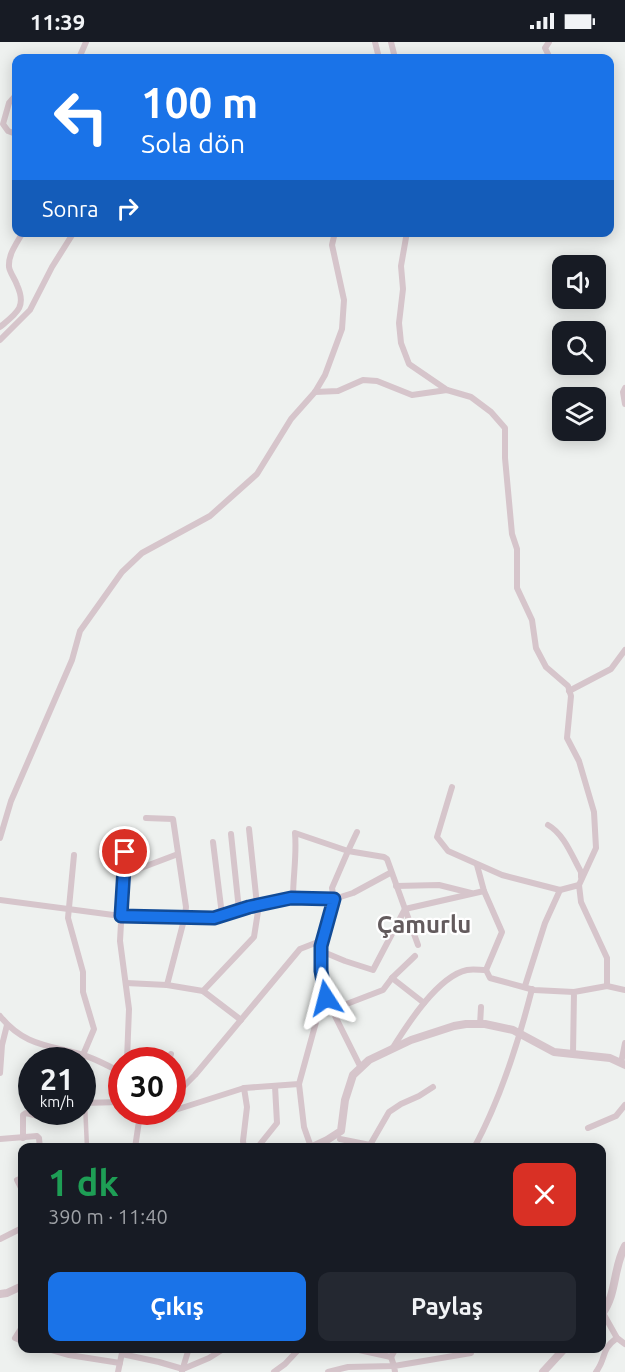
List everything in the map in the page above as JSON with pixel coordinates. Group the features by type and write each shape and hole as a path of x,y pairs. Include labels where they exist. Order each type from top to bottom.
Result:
{"street":[{"path":"12,100 3,124 12,133"},
{"path":"0,327 22,303 22,297 9,269 10,255 20,237"},
{"path":"0,340 30,310 52,267 71,237"},
{"path":"0,838 11,801 72,660 80,632 99,604 122,572 142,553 210,516 257,474 291,419 315,392 326,375 342,329 344,300 332,244 334,237"},
{"path":"406,237 400,266 403,289 399,323 401,343 409,364 447,390 471,397 491,412 505,428 505,458 512,534 517,549 516,588 532,620 536,648 546,668 568,687 571,696 567,738 579,761 594,812 596,848 579,885 581,902 607,958 607,986"},
{"path":"315,392 338,391 363,380 377,381 412,395 447,390"},
{"path":"625,388 623,392 625,404"},
{"path":"569,691 610,669 625,650"},
{"path":"452,787 437,837 448,851 502,875 560,890 579,885"},
{"path":"146,818 173,819 178,854 185,916 167,985"},
{"path":"548,825 562,838 581,872 581,877"},
{"path":"203,991 254,937 258,905 249,829"},
{"path":"357,832 332,888 334,899 321,951 321,971 331,1010 361,1068"},
{"path":"293,898 293,868 297,852 295,833 348,852 384,857 387,859 390,873 418,945"},
{"path":"231,834 238,910"},
{"path":"213,842 222,915"},
{"path":"125,852 121,957 129,1008 128,1047"},
{"path":"124,873 178,854"},
{"path":"75,855 68,918 82,972 82,992 94,1029 87,1047"},
{"path":"477,865 484,891 502,932 486,970 490,978 528,987 574,992 607,986 625,990"},
{"path":"0,900 121,916 214,918 238,910 293,898 334,899 353,893 390,873"},
{"path":"396,886 439,885 472,893"},
{"path":"477,1143 491,1116 521,1034 528,987 545,923 560,890"},
{"path":"321,951 345,962 373,970 405,909 484,891"},
{"path":"186,1084 300,949 323,940"},
{"path":"331,1010 383,990 415,956"},
{"path":"392,1048 423,1003 453,976 467,970 486,970"},
{"path":"392,978 423,1003"},
{"path":"126,983 167,985 203,991 241,1020"},
{"path":"309,1143 304,1127 299,1084 325,990"},
{"path":"573,1054 574,992"},
{"path":"480,1025 481,1007"},
{"path":"0,1016 7,1025 23,1037 46,1047"},
{"path":"341,1143 345,1100 353,1075 369,1060 392,1048 454,1026 466,1024 513,1030 554,1052 610,1058 624,1066 625,1043"},
{"path":"0,1070 2,1045 7,1025"},
{"path":"186,1107 244,1088 299,1084"},
{"path":"261,1143 277,1123 275,1086"},
{"path":"371,1143 389,1112 433,1087"},
{"path":"243,1143 247,1107 244,1088"},
{"path":"588,1128 616,1116 625,1105"},
{"path":"23,1125 23,1138"},
{"path":"85,1125 87,1143"},
{"path":"136,1143 138,1125"},
{"path":"320,1143 341,1135 364,1143"},
{"path":"0,1139 37,1136 40,1143"},
{"path":"0,1239 18,1230"},
{"path":"606,1307 611,1299 620,1256 625,1246"},
{"path":"0,1294 18,1288"},
{"path":"606,1320 617,1338 625,1344"},
{"path":"606,1346 617,1338"},
{"path":"67,1353 120,1363"},
{"path":"84,1357 85,1353"},
{"path":"118,1372 122,1353"},
{"path":"129,1353 182,1371 217,1353"},
{"path":"182,1371 187,1353"},
{"path":"273,1372 295,1353"},
{"path":"373,1353 391,1357"},
{"path":"393,1353 391,1357 395,1369"},
{"path":"329,1372 348,1367 395,1369 471,1353"},
{"path":"543,1372 560,1353"},
{"path":"596,1372 601,1366 604,1353"}],"district":[{"name":"Çamurlu","path":"424,924"}],"route":[{"path":"125,852 121,916 214,918 249,907 291,898 334,899 321,946 321,971 326,998"}]}
